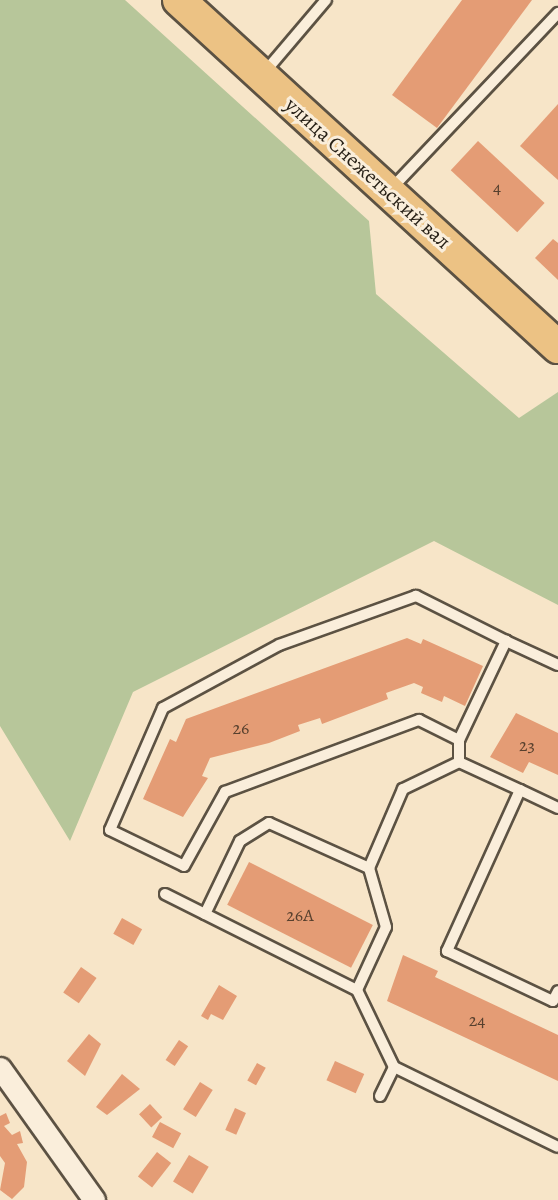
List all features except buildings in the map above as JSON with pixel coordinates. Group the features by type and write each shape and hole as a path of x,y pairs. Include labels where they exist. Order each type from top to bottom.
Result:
{"main road":[{"name":"улица Снежетьский вал","path":"183,1 558,347"}],"street":[{"path":"0,1068 94,1200"}],"lane":[{"path":"262,76 326,0"},
{"path":"388,192 558,13"},
{"path":"459,740 418,720 225,792 184,866 110,830 163,708 279,645 416,596 558,665"},
{"path":"459,762 459,740 506,641"},
{"path":"459,762 558,808"},
{"path":"357,990 386,927 369,868 402,789 459,762"},
{"path":"520,790 447,951 553,1001 558,991"},
{"path":"205,914 240,841 269,823 369,868"},
{"path":"165,894 357,990 394,1067 558,1147"},
{"path":"380,1096 394,1067"}],"green space":[{"path":"0,0 125,0 369,221 376,294 519,418 558,392 558,605 434,541 133,692 70,841 0,726"}]}
